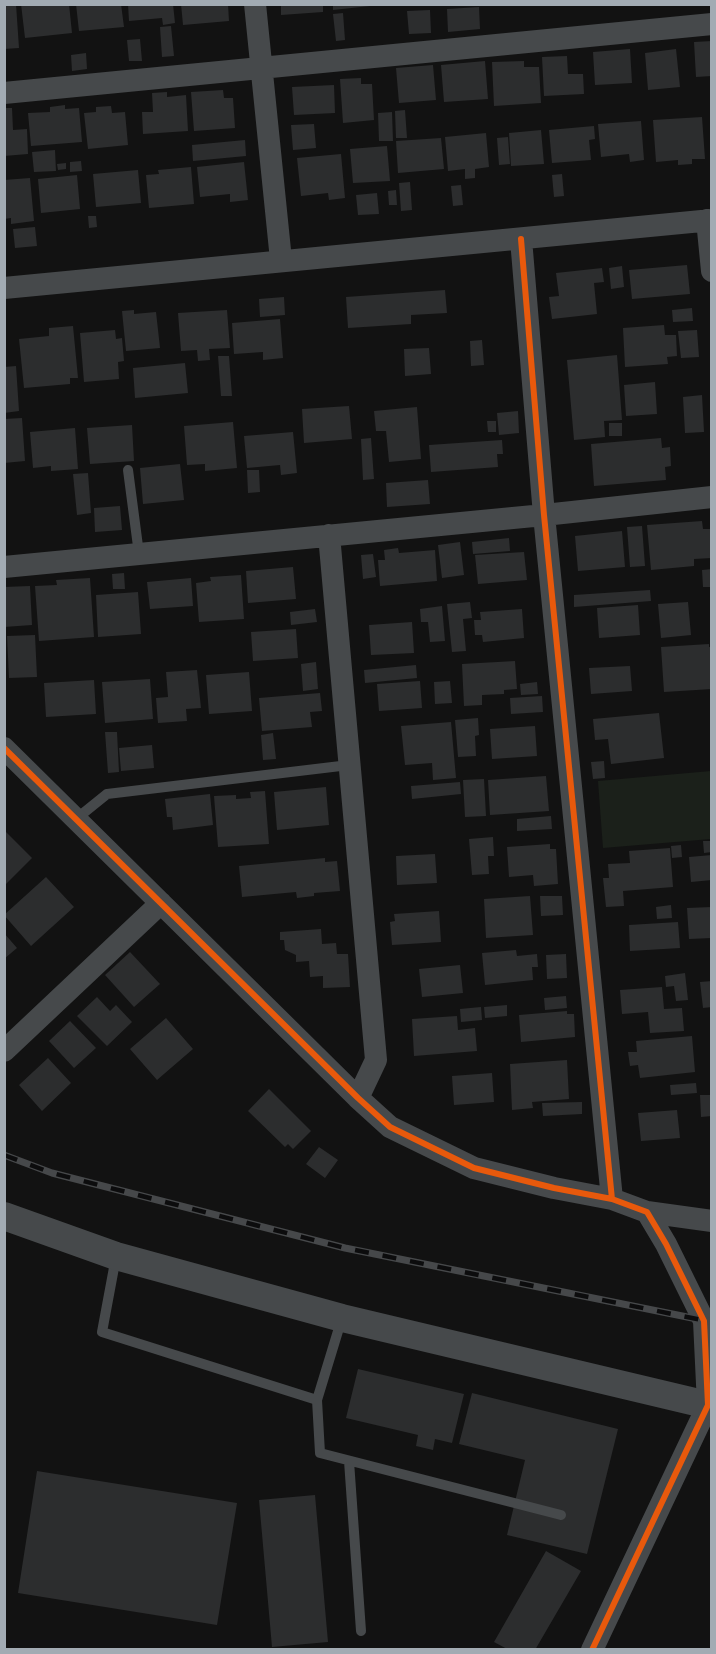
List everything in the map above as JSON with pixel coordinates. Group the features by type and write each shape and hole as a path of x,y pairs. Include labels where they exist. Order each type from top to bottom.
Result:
{"street":[{"path":"255,4 282,260"},
{"path":"4,93 711,24"},
{"path":"4,288 709,220 711,271"},
{"path":"521,239 544,515 612,1198"},
{"path":"4,567 711,497"},
{"path":"329,535 376,1060 358,1098"},
{"path":"8,759 76,819 390,1127 474,1168 554,1188 612,1198 646,1212 711,1221"},
{"path":"4,1051 161,903"},
{"path":"591,1650 710,1405 704,1321 666,1244 646,1212"},
{"path":"4,1216 116,1256 342,1318 710,1405"}],"lane":[{"path":"128,470 139,554"},
{"path":"76,819 107,795 350,765"},
{"path":"116,1256 102,1332 317,1400"},
{"path":"342,1318 317,1400 320,1453 561,1515"},
{"path":"349,1461 361,1631"}],"shaded area":[{"path":"711,771 711,839 603,848 598,781"}],"building":[{"path":"16,4 19,48 4,49 4,5"},
{"path":"21,4 69,4 72,33 25,38"},
{"path":"76,4 121,4 124,27 79,31"},
{"path":"128,4 173,4 175,23 163,25 162,18 129,21"},
{"path":"181,4 228,4 229,21 183,25"},
{"path":"281,4 323,4 323,12 281,15"},
{"path":"333,4 370,4 370,6 333,10"},
{"path":"479,7 480,29 448,32 447,9"},
{"path":"430,10 431,33 409,34 407,11"},
{"path":"343,13 345,40 336,41 333,14"},
{"path":"171,26 174,56 162,57 160,27"},
{"path":"140,39 142,61 129,61 127,40"},
{"path":"712,41 712,76 696,77 694,42"},
{"path":"630,49 632,83 595,85 593,52"},
{"path":"676,49 680,87 648,90 645,53"},
{"path":"86,53 87,69 72,71 71,55"},
{"path":"567,56 568,74 583,74 584,94 544,96 542,57"},
{"path":"485,61 488,99 444,102 441,65"},
{"path":"524,61 524,67 539,67 541,103 494,106 492,62"},
{"path":"433,65 436,100 399,103 396,68"},
{"path":"361,78 361,84 372,84 374,120 343,123 340,79"},
{"path":"334,85 335,113 294,115 292,87"},
{"path":"223,90 224,98 233,98 235,128 194,131 191,92"},
{"path":"167,92 167,97 186,95 188,131 143,134 142,112 153,112 152,93"},
{"path":"65,105 65,109 79,108 82,142 31,146 28,113 50,112 50,107"},
{"path":"111,106 112,113 125,112 128,145 88,149 84,113 96,112 96,107"},
{"path":"4,108 12,108 13,130 27,129 28,154 4,156"},
{"path":"405,110 407,138 396,138 395,111"},
{"path":"392,112 393,141 379,141 378,113"},
{"path":"702,117 705,159 692,159 692,164 678,165 678,160 656,162 653,120"},
{"path":"641,121 644,160 630,162 629,154 601,157 598,124"},
{"path":"314,124 316,148 293,150 291,125"},
{"path":"594,126 595,139 589,140 591,160 552,163 549,130"},
{"path":"541,130 544,164 511,166 509,133"},
{"path":"486,133 489,167 475,169 475,178 465,179 465,169 448,171 445,137"},
{"path":"508,137 510,164 499,165 497,138"},
{"path":"441,138 444,169 398,173 396,141"},
{"path":"245,140 246,156 193,161 192,145"},
{"path":"387,146 390,181 353,183 350,149"},
{"path":"55,150 56,171 34,172 32,152"},
{"path":"341,154 345,198 329,200 328,193 301,196 297,158"},
{"path":"81,161 82,171 70,172 70,162"},
{"path":"244,162 248,200 230,202 230,194 200,197 197,167"},
{"path":"66,163 66,169 58,170 57,164"},
{"path":"191,167 194,204 149,208 146,175 159,174 158,170"},
{"path":"138,170 141,203 96,207 93,174"},
{"path":"562,174 564,196 554,197 552,175"},
{"path":"77,175 80,209 41,213 38,179"},
{"path":"30,178 34,221 11,224 11,218 4,219 4,180"},
{"path":"410,182 412,210 401,211 399,183"},
{"path":"461,185 463,205 453,206 451,186"},
{"path":"396,190 397,205 389,205 388,191"},
{"path":"377,193 379,214 358,215 356,195"},
{"path":"88,216 96,216 97,227 89,228"},
{"path":"35,227 37,246 15,248 13,229"},
{"path":"687,265 690,294 632,299 629,270"},
{"path":"622,266 624,287 611,289 609,268"},
{"path":"602,268 604,282 594,283 597,314 552,319 549,297 559,296 556,273"},
{"path":"445,290 447,313 411,315 411,324 348,328 346,297"},
{"path":"284,297 285,315 260,317 259,299"},
{"path":"692,308 693,321 673,322 672,310"},
{"path":"134,310 134,314 156,312 160,348 126,351 122,311"},
{"path":"227,310 230,348 209,349 210,360 198,361 197,350 181,351 178,313"},
{"path":"280,319 283,358 263,360 263,352 234,354 232,323"},
{"path":"664,325 665,335 676,335 677,356 667,357 668,364 625,367 623,328"},
{"path":"73,326 78,378 70,378 70,384 24,388 19,339 49,336 49,328"},
{"path":"115,330 116,339 122,338 124,361 118,362 119,379 84,382 80,333"},
{"path":"697,330 699,357 681,358 678,331"},
{"path":"482,340 484,365 471,366 470,341"},
{"path":"429,348 431,374 405,376 404,349"},
{"path":"617,355 622,420 604,421 605,437 574,440 567,360"},
{"path":"218,356 229,356 232,396 221,396"},
{"path":"185,363 188,393 135,398 133,368"},
{"path":"16,366 19,411 4,413 4,367"},
{"path":"655,382 657,414 626,416 624,385"},
{"path":"702,395 704,432 685,433 683,397"},
{"path":"349,406 352,439 304,443 302,409"},
{"path":"417,407 421,459 389,462 386,431 376,431 374,411"},
{"path":"518,411 519,433 499,435 497,413"},
{"path":"22,418 25,461 4,463 4,419"},
{"path":"487,421 496,421 496,432 488,432"},
{"path":"233,422 237,468 205,471 205,464 187,465 184,426"},
{"path":"609,423 622,423 622,436 609,436"},
{"path":"132,425 134,461 90,464 87,428"},
{"path":"75,428 78,469 51,471 51,466 33,468 30,432"},
{"path":"293,432 297,473 281,475 280,465 247,468 244,436"},
{"path":"371,438 374,479 363,480 361,439"},
{"path":"661,438 662,448 670,447 671,466 665,467 666,480 594,486 591,444"},
{"path":"502,440 503,454 497,454 498,467 431,472 429,445"},
{"path":"180,464 184,500 143,504 140,468"},
{"path":"247,470 259,470 260,492 248,493"},
{"path":"88,473 91,513 77,515 73,474"},
{"path":"428,480 430,504 387,507 386,483"},
{"path":"120,506 122,530 95,532 94,508"},
{"path":"702,521 703,529 712,529 712,558 694,559 694,566 651,570 647,525"},
{"path":"642,526 645,566 630,567 627,527"},
{"path":"622,531 625,567 578,571 575,536"},
{"path":"509,538 510,551 473,554 472,542"},
{"path":"460,542 464,575 442,578 438,545"},
{"path":"398,548 399,553 435,550 437,581 380,586 378,560 385,560 384,550"},
{"path":"524,552 527,580 478,584 475,555"},
{"path":"373,554 376,577 363,579 361,555"},
{"path":"293,567 296,599 248,603 246,571"},
{"path":"712,569 712,587 703,587 702,570"},
{"path":"124,573 125,589 113,589 112,574"},
{"path":"241,575 244,619 199,622 196,583 211,581 210,577"},
{"path":"90,578 94,637 39,641 35,586 57,585 56,580"},
{"path":"191,578 193,606 150,609 147,582"},
{"path":"30,586 32,625 4,627 4,587"},
{"path":"650,590 651,601 574,607 574,595"},
{"path":"138,592 141,634 98,637 96,595"},
{"path":"470,602 472,618 463,619 466,651 452,652 447,604"},
{"path":"688,602 691,635 661,638 658,604"},
{"path":"638,605 640,635 599,638 597,608"},
{"path":"442,606 445,641 430,642 428,622 421,622 420,609"},
{"path":"315,609 317,622 291,625 290,612"},
{"path":"522,609 524,638 483,642 482,635 475,635 474,620 481,620 480,612"},
{"path":"412,622 414,653 371,655 369,625"},
{"path":"296,629 298,658 253,661 251,632"},
{"path":"35,635 37,677 9,678 7,636"},
{"path":"709,644 709,647 712,647 712,668 710,668 712,689 664,692 661,647"},
{"path":"515,661 517,689 504,690 504,694 482,695 482,705 464,706 462,664"},
{"path":"316,662 318,689 303,691 301,664"},
{"path":"416,665 417,678 365,683 364,670"},
{"path":"630,666 632,691 591,694 589,668"},
{"path":"197,670 201,708 186,709 187,721 158,723 156,698 168,697 166,672"},
{"path":"249,672 252,711 209,714 206,675"},
{"path":"150,679 153,719 105,723 102,682"},
{"path":"94,680 96,714 46,717 44,683"},
{"path":"420,681 422,708 379,711 377,684"},
{"path":"450,681 452,703 435,704 434,682"},
{"path":"537,682 538,694 521,695 520,684"},
{"path":"320,693 322,711 310,712 312,727 262,731 259,698"},
{"path":"542,696 543,712 511,714 510,698"},
{"path":"659,713 664,758 611,764 608,739 595,740 593,719"},
{"path":"478,718 479,735 475,736 476,756 458,757 455,720"},
{"path":"451,722 456,778 433,780 432,763 405,765 401,726"},
{"path":"535,726 537,756 492,759 490,729"},
{"path":"105,732 117,732 119,772 108,773"},
{"path":"273,733 276,759 263,760 261,735"},
{"path":"152,745 154,768 121,771 119,748"},
{"path":"604,761 605,778 593,779 591,762"},
{"path":"546,776 549,811 490,815 488,780"},
{"path":"484,779 486,816 465,817 463,780"},
{"path":"460,782 461,794 412,799 411,786"},
{"path":"326,787 329,825 277,830 274,792"},
{"path":"265,791 269,844 218,847 214,796 236,795 236,799 251,798 250,792"},
{"path":"210,794 213,825 173,830 172,817 167,817 165,799"},
{"path":"551,816 552,829 517,831 517,819"},
{"path":"4,830 32,858 6,884 4,883"},
{"path":"493,837 494,856 488,856 489,874 472,875 469,839"},
{"path":"703,841 712,841 712,852 704,853"},
{"path":"550,844 550,849 556,849 558,884 534,886 533,875 509,877 507,847"},
{"path":"681,845 682,857 672,858 671,846"},
{"path":"670,848 673,887 623,891 624,906 606,907 603,878 609,878 608,864 630,863 629,851"},
{"path":"435,854 437,883 397,885 396,856"},
{"path":"712,855 712,880 691,882 689,857"},
{"path":"325,858 325,862 337,861 340,891 314,893 314,896 297,898 296,892 242,897 239,866"},
{"path":"46,877 74,907 31,946 4,915"},
{"path":"530,896 533,935 486,938 484,899"},
{"path":"540,896 562,896 563,915 541,916"},
{"path":"671,905 672,918 657,919 656,907"},
{"path":"712,907 712,938 689,939 687,908"},
{"path":"439,911 441,942 392,945 390,922 395,921 394,914"},
{"path":"678,922 680,948 630,951 629,925"},
{"path":"321,929 322,944 336,943 337,954 348,954 350,987 323,988 323,976 310,977 309,961 296,962 296,955 285,950 284,940 280,940 280,932"},
{"path":"4,933 17,948 4,959"},
{"path":"516,950 517,956 537,954 538,967 532,967 533,980 485,985 482,953"},
{"path":"130,952 160,984 134,1007 105,975"},
{"path":"566,954 567,978 547,979 546,955"},
{"path":"460,965 463,993 422,997 419,969"},
{"path":"685,973 688,1000 676,1001 674,986 666,987 665,976"},
{"path":"712,981 712,1007 703,1008 700,982"},
{"path":"662,987 664,1009 682,1008 684,1031 650,1033 648,1012 622,1014 620,990"},
{"path":"566,996 567,1008 545,1010 544,998"},
{"path":"97,997 110,1011 116,1005 132,1022 107,1046 77,1016"},
{"path":"507,1005 507,1016 485,1018 484,1007"},
{"path":"481,1007 482,1020 461,1022 460,1009"},
{"path":"567,1011 567,1014 574,1014 575,1037 521,1042 519,1015"},
{"path":"457,1016 458,1030 475,1028 477,1051 414,1056 412,1019"},
{"path":"166,1018 193,1049 157,1080 130,1049"},
{"path":"70,1021 96,1048 74,1068 49,1041"},
{"path":"692,1036 695,1072 640,1078 638,1065 630,1066 628,1052 637,1052 636,1041"},
{"path":"48,1058 71,1083 42,1111 19,1085"},
{"path":"567,1060 569,1099 532,1102 533,1108 512,1110 510,1064"},
{"path":"492,1073 494,1102 454,1105 452,1076"},
{"path":"696,1083 697,1093 671,1095 670,1085"},
{"path":"269,1089 311,1131 293,1149 288,1144 285,1147 248,1111"},
{"path":"700,1095 712,1095 712,1116 701,1117"},
{"path":"582,1102 582,1114 543,1116 542,1103"},
{"path":"677,1110 680,1138 641,1141 638,1113"},
{"path":"319,1147 338,1160 325,1178 306,1164"},
{"path":"358,1369 464,1394 452,1443 435,1439 433,1450 416,1446 418,1435 346,1418"},
{"path":"472,1393 618,1429 587,1554 507,1535 525,1460 459,1444"},
{"path":"37,1471 237,1503 217,1625 18,1593"},
{"path":"315,1495 328,1642 272,1647 259,1500"},
{"path":"546,1551 581,1571 535,1650 509,1650 494,1642"}],"railway":[{"path":"4,1155 52,1173 345,1248 712,1322"}],"cycle path":[{"path":"521,239 544,515 612,1199"},
{"path":"4,748 390,1127 474,1168 554,1188 612,1199 647,1212 666,1244 704,1321 708,1405 592,1650"}]}
